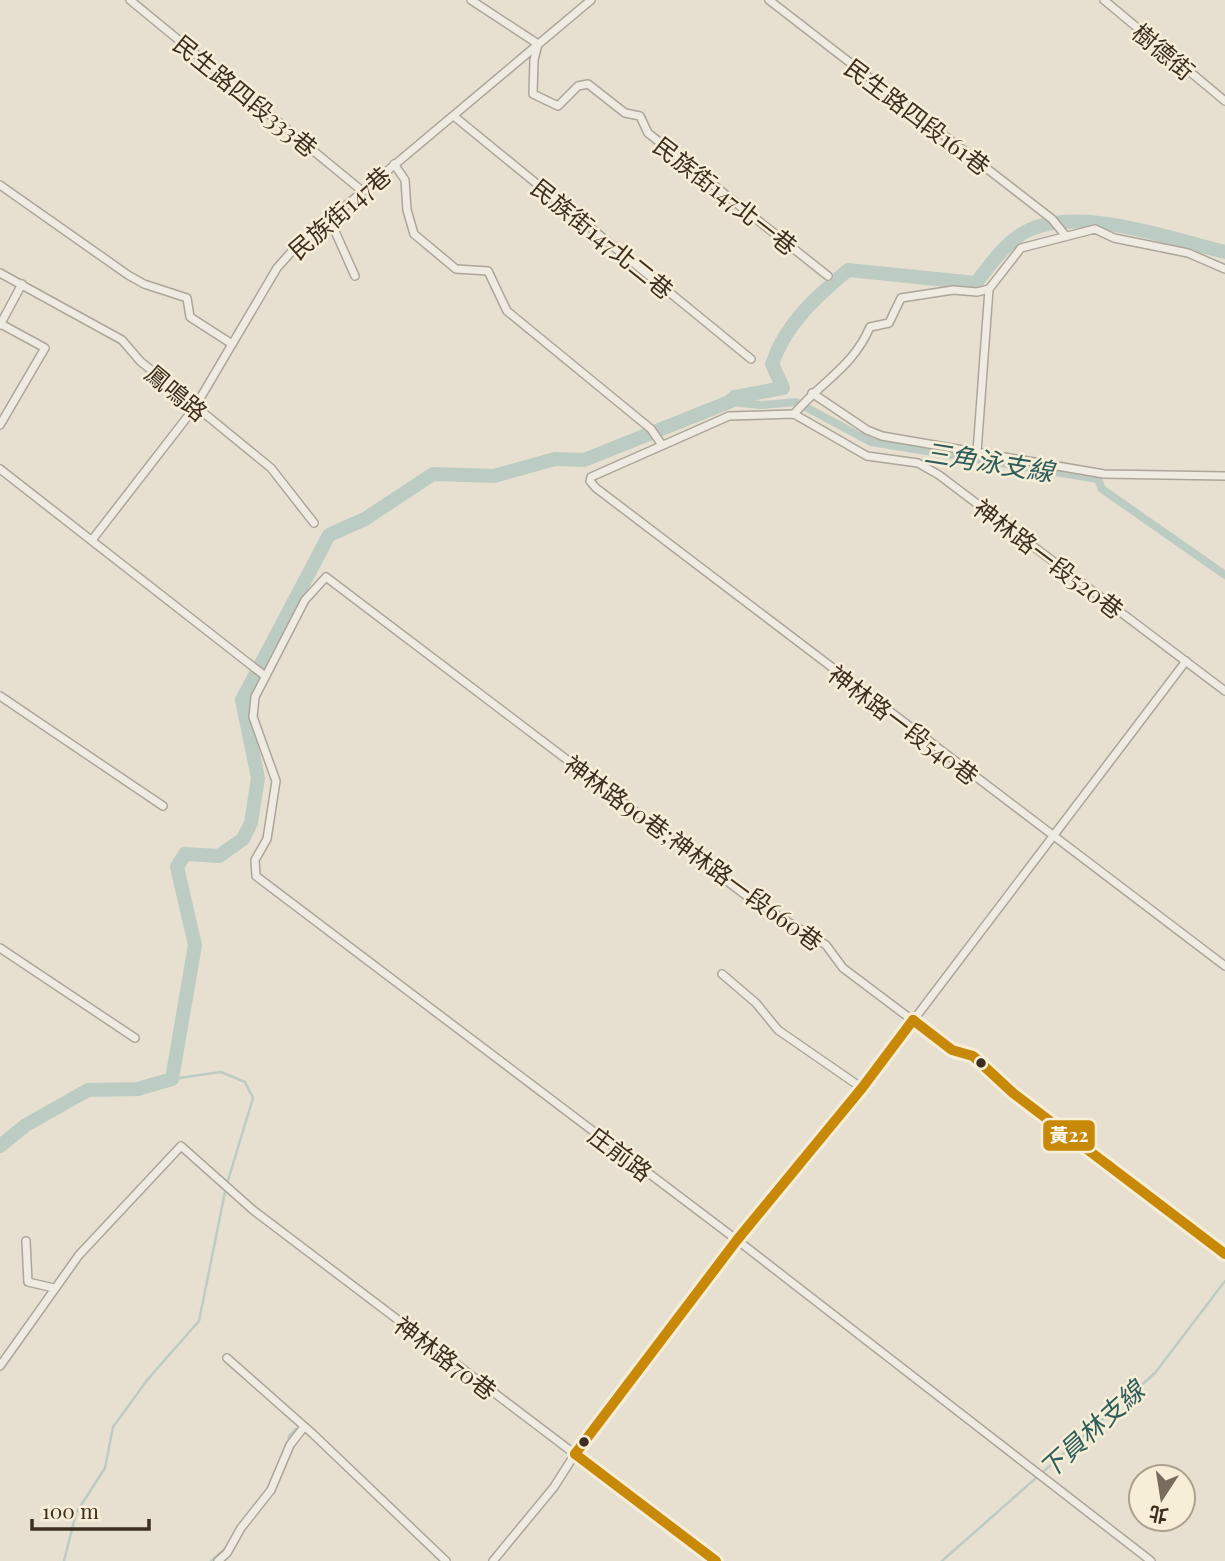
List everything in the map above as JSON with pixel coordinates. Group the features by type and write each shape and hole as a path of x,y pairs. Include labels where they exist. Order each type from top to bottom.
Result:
{"street":[{"name":"民生路四段333巷","path":"130,0 361,190"},
{"path":"471,0 538,44"},
{"name":"民族街147巷","path":"92,540 195,407 277,268 361,190 455,117 591,0"},
{"name":"民生路四段161巷","path":"769,0 1052,219 1065,235"},
{"name":"樹德街","path":"1104,0 1225,101"},
{"name":"民族街147北一巷","path":"538,44 534,60 533,94 537,98 558,106 578,86 588,85 625,113 640,116 648,133 828,276"},
{"name":"民族街147北二巷","path":"455,117 751,359"},
{"path":"394,164 405,180 407,210 414,234 456,269 488,271 507,312 651,429 662,445 729,416 794,414 812,393 850,362 863,345 870,327 889,323 901,298 953,290 977,292 989,289"},
{"path":"0,186 128,275 144,284 187,298 190,317 232,344"},
{"path":"329,218 355,276"},
{"path":"977,452 989,289 1021,248 1095,229 1114,238 1188,253 1225,269"},
{"name":"鳳鳴路","path":"0,273 121,340 140,361 271,468 314,523"},
{"path":"0,425 45,348 1,325 22,284"},
{"path":"812,393 867,430 881,436 1104,474 1225,476"},
{"name":"神林路一段520巷","path":"794,414 867,456 918,463 939,475 1225,691"},
{"name":"神林路一段540巷","path":"662,445 592,477 590,481 1037,826 1054,835 1225,966"},
{"path":"0,468 265,676"},
{"name":"神林路90巷;神林路一段660巷","path":"265,676 305,600 326,577 752,900 826,945 843,968 952,1050 973,1056 1013,1093 1225,1254"},
{"path":"494,1561 554,1487 575,1454 737,1240 862,1088 1186,661"},
{"name":"庄前路","path":"265,676 255,697 253,717 276,781 267,839 255,860 256,876 737,1240 1151,1561"},
{"path":"0,696 163,806"},
{"path":"0,948 135,1038"},
{"path":"722,974 756,1003 778,1030 862,1088"},
{"name":"神林路70巷","path":"54,1288 79,1255 181,1146 253,1210 716,1561"},
{"path":"0,1366 54,1288 28,1282 26,1241"},
{"path":"227,1358 446,1561"},
{"path":"218,1561 227,1553 241,1528 271,1490 290,1445 304,1427"}],"waterway":[{"path":"0,1146 26,1125 88,1090 138,1089 172,1079 195,945 177,867 185,854 219,856 243,839 251,823 258,778 242,700 329,535 365,519 433,474 494,476 555,459 584,460 729,402 735,397 783,388 772,364 785,336 803,312 848,270 976,283 1021,234 1050,224 1074,221 1127,227 1225,252"},
{"name":"三角泳支線","path":"729,402 761,405 796,402 871,442 1098,479 1102,489 1225,575"},
{"path":"64,1561 76,1513 105,1468 113,1427 148,1379 199,1321 226,1187 253,1098 245,1082 221,1072 172,1079"},
{"name":"下員林支線","path":"942,1561 1155,1373 1225,1281"},
{"path":"288,1444 289,1436 296,1429"},
{"path":"211,1561 226,1548"}],"transit line":[{"name":"黃22","path":"913,1020 952,1050 973,1056 1013,1093 1225,1254"},
{"name":"黃22","path":"575,1454 737,1240 862,1088 913,1020"},
{"name":"黃22","path":"575,1454 716,1561"}]}
